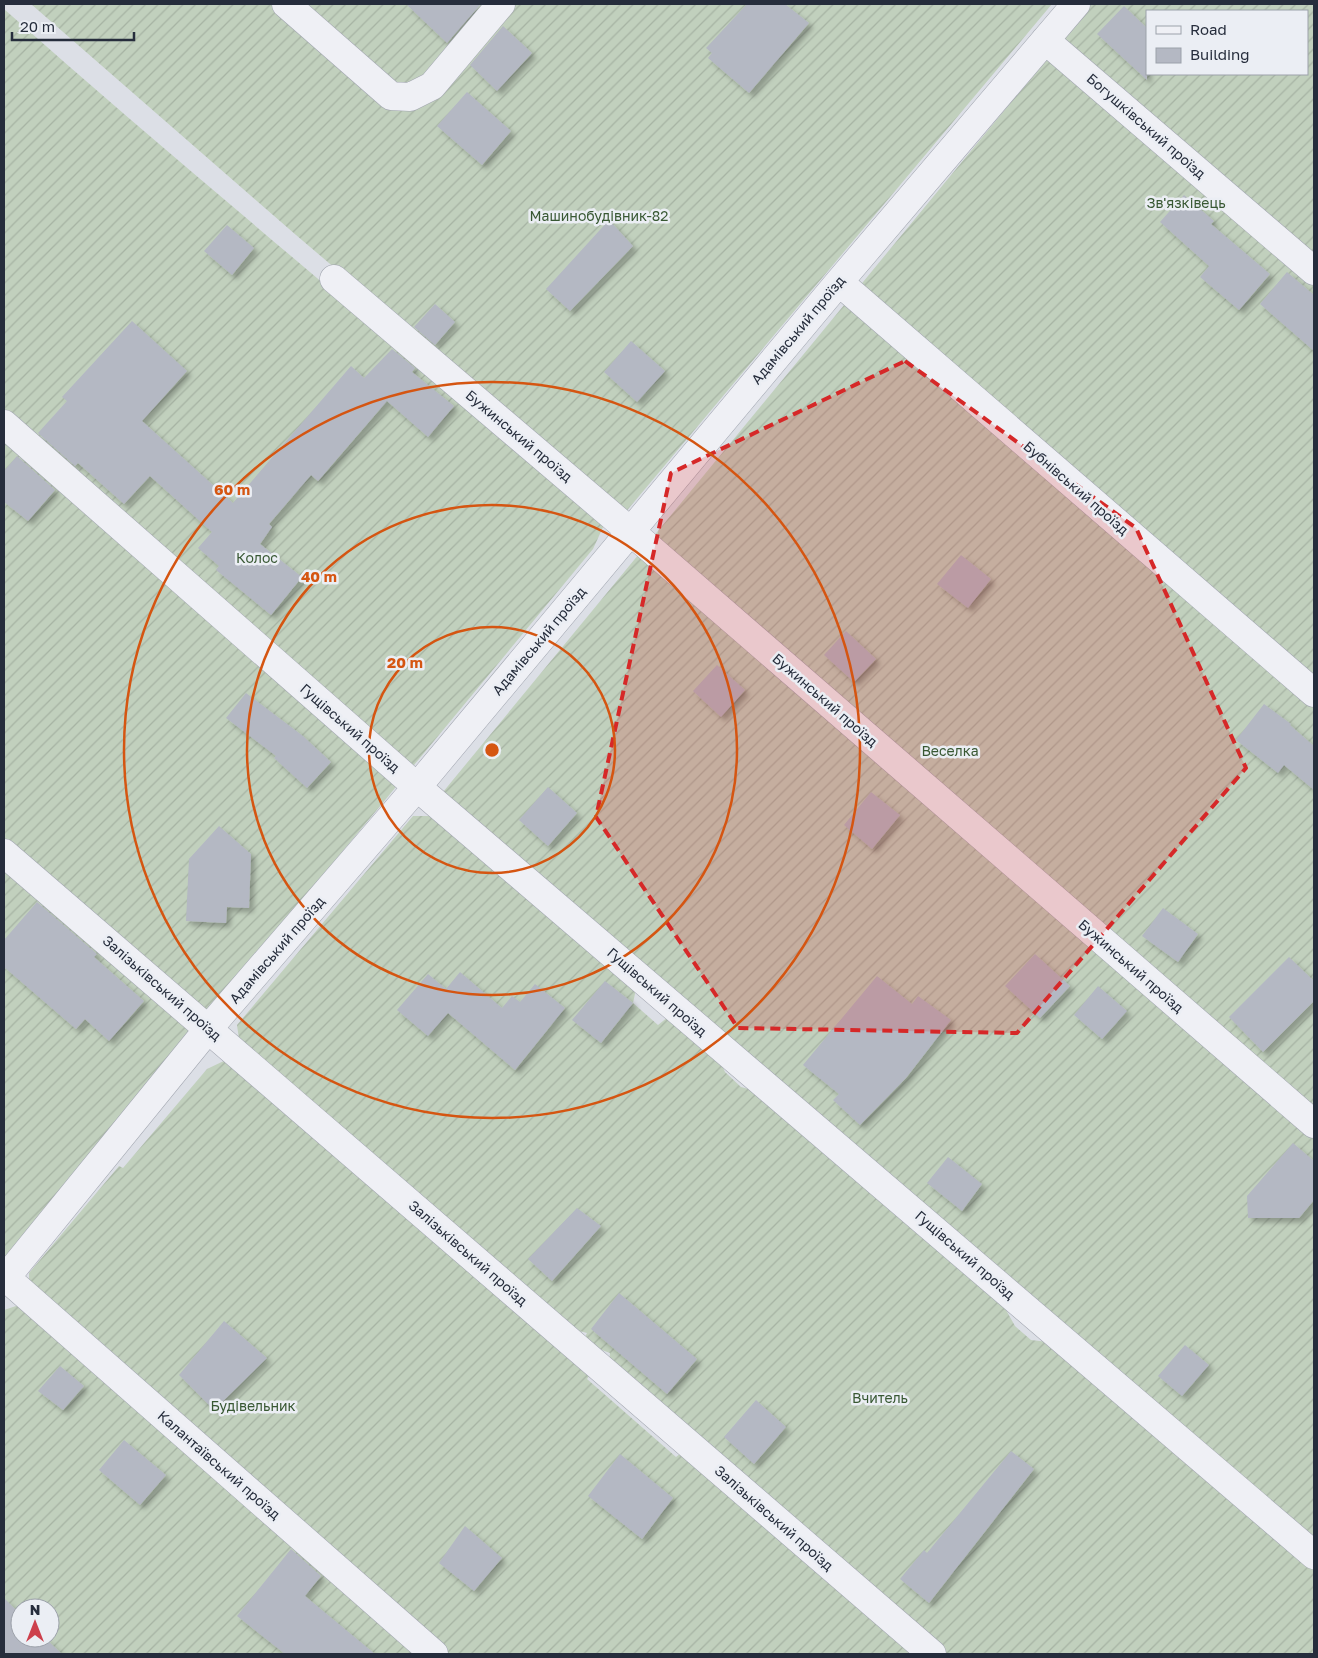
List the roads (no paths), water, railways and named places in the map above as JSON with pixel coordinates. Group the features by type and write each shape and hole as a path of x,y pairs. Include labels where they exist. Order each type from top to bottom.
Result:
{"lane":[{"path":"286,4 391,96 410,97 432,86 502,4"},
{"name":"Адамівський проїзд","path":"4,1278 209,1028 417,787 839,282 1076,4"},
{"name":"Богушківський проїзд","path":"1045,40 1314,271"},
{"name":"Бужинський проїзд","path":"334,279 630,531 1314,1124"},
{"name":"Бубнівський проїзд","path":"839,282 1314,693"},
{"name":"Гущівський проїзд","path":"4,424 417,787 1314,1554"},
{"name":"Залізьківський проїзд","path":"4,852 932,1654"},
{"name":"Калантаївський проїзд","path":"4,1278 434,1654"}],"park label":[{"name":"Зв'язківець","path":"1186,203"},
{"name":"Машинобудівник-82","path":"599,216"},
{"name":"Колос","path":"257,558"},
{"name":"Веселка","path":"950,751"},
{"name":"Вчитель","path":"880,1398"},
{"name":"Будівельник","path":"253,1406"}]}
